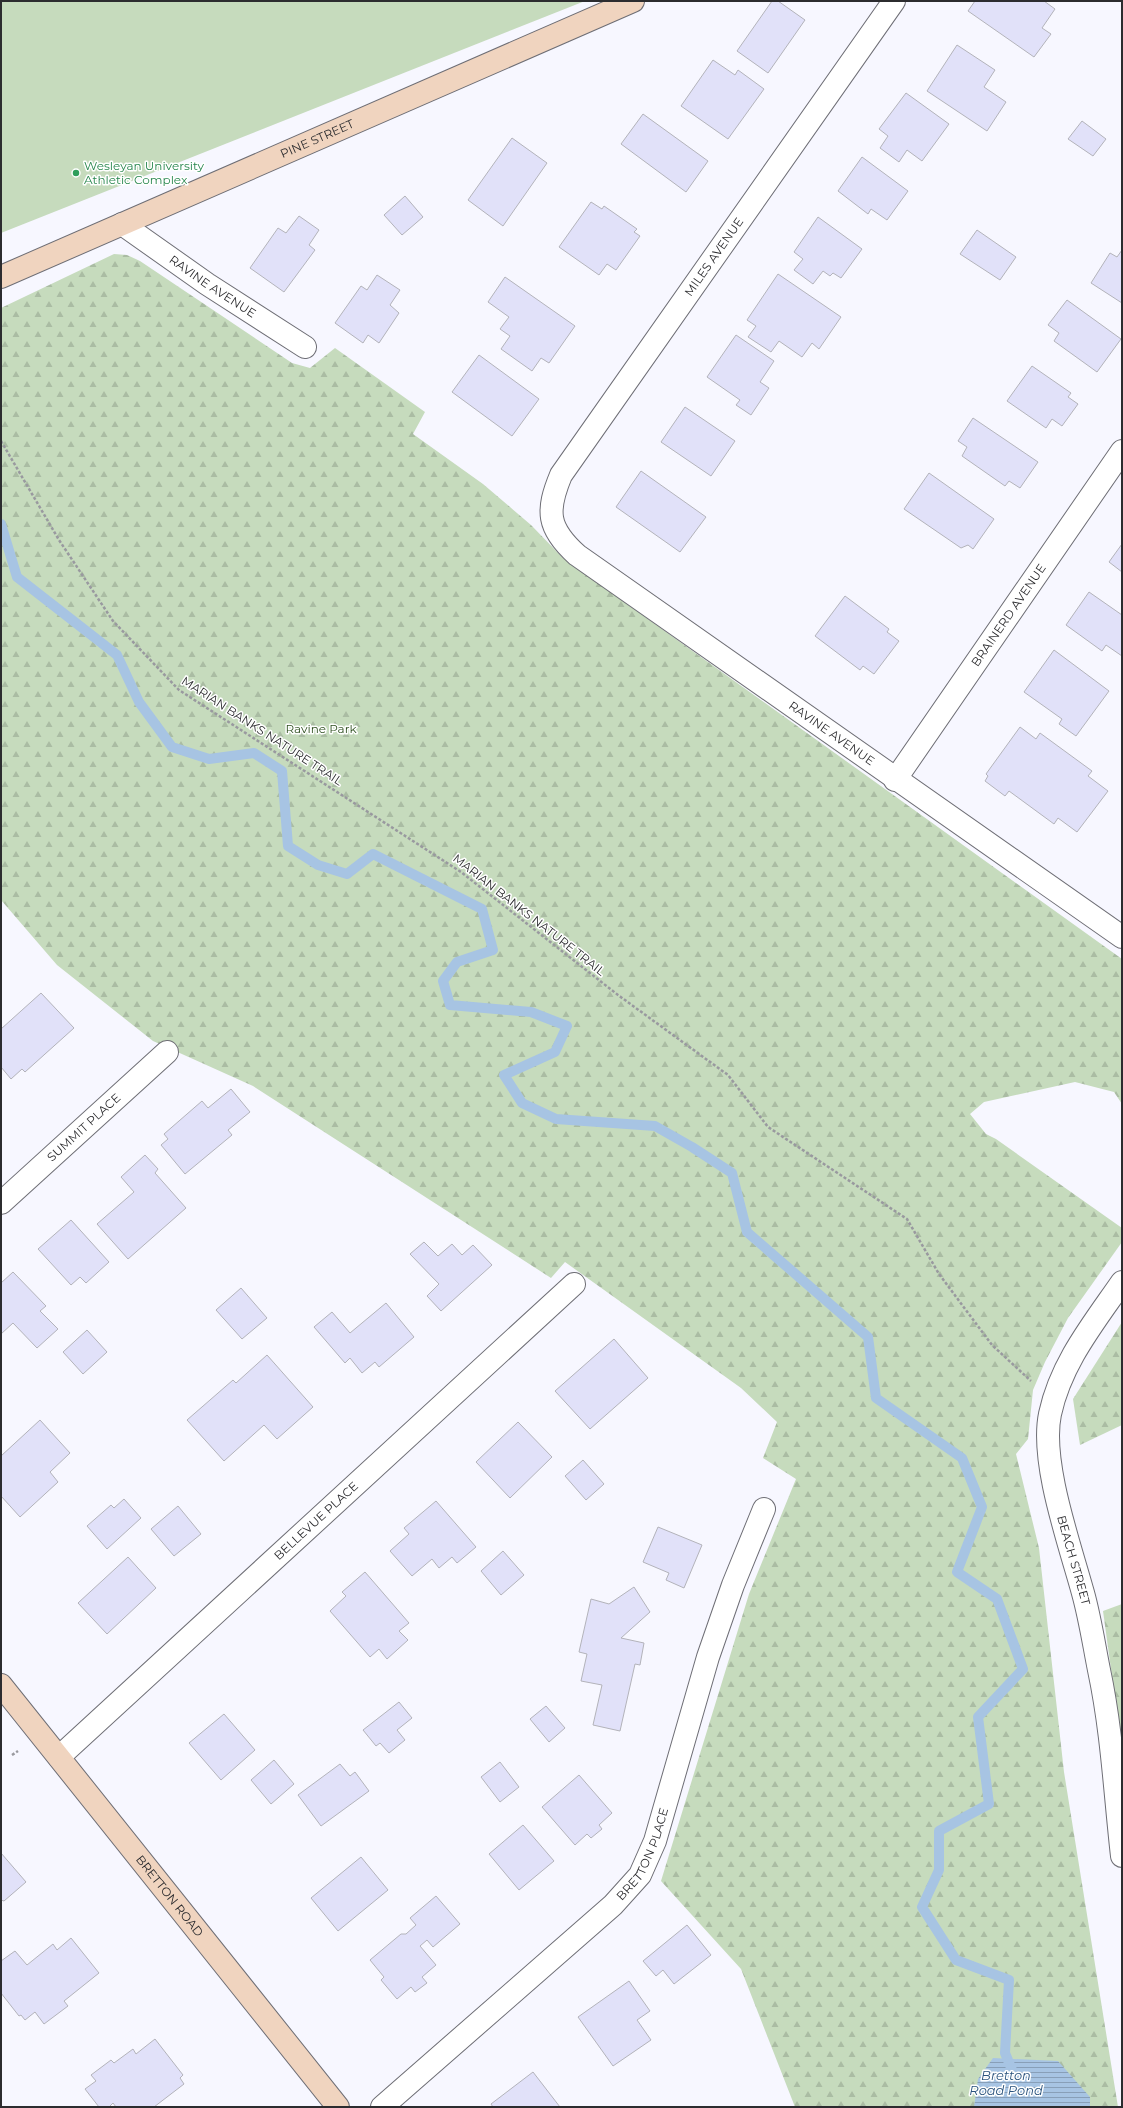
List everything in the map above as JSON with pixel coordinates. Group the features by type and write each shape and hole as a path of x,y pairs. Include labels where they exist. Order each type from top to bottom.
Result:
{"street":[{"name":"PINE STREET","path":"1,277 633,1"},
{"name":"MILES AVENUE","path":"552,520 552,496 561,475 894,1"},
{"name":"RAVINE AVENUE","path":"122,224 207,284 305,347"},
{"name":"BRAINERD AVENUE","path":"895,780 1122,451"},
{"name":"RAVINE AVENUE","path":"552,520 562,541 577,555 895,780 1122,937"},
{"name":"SUMMIT PLACE","path":"1,1203 167,1052"},
{"name":"BEACH STREET","path":"1122,1282 1075,1350 1060,1381 1050,1415 1048,1449 1053,1482 1084,1596 1100,1672 1122,1856"},
{"name":"BELLEVUE PLACE","path":"59,1757 574,1284"},
{"name":"BRETTON PLACE","path":"382,2107 613,1905 640,1875 655,1841 708,1657 733,1585 764,1509"},
{"name":"BRETTON ROAD","path":"1,1686 338,2107"}],"path":[{"name":"MARIAN BANKS NATURE TRAIL","path":"1,441 59,540 113,621 179,690 461,872 618,995 728,1076 768,1127 907,1219 939,1274 992,1345 1054,1401"}],"green space":[{"name":"Wesleyan University Athletic Complex","path":"1,1 585,1 1,233"},
{"name":"Ravine Park","path":"114,254 127,255 140,261 292,363 310,368 335,348 425,412 413,434 483,484 531,525 563,558 1122,959 1122,1104 1114,1092 1075,1082 984,1102 970,1114 986,1134 996,1139 1122,1228 1122,1242 1068,1318 1045,1362 1033,1390 1028,1439 1016,1454 1039,1548 1064,1772 1118,2107 795,2107 741,1969 661,1881 749,1594 796,1479 763,1458 777,1422 741,1388 565,1262 551,1278 253,1086 153,1041 57,965 1,900 1,308"},
{"path":"1122,1322 1122,1425 1080,1445 1073,1399"},
{"path":"1122,1604 1122,1749 1103,1611"}],"water":[{"name":"Bretton Road Pond","path":"993,2058 1058,2061 1090,2097 1090,2107 974,2107 978,2079"}],"building":[{"path":"772,1 778,1 805,20 768,73 737,51"},
{"path":"975,1 1044,1 1055,9 1042,28 1051,34 1034,57 968,11"},
{"path":"957,45 995,70 984,87 1006,102 987,131 927,91"},
{"path":"713,60 735,75 738,70 764,89 728,139 681,106"},
{"path":"906,93 949,124 922,161 907,150 899,162 880,148 888,136 879,129"},
{"path":"643,114 708,161 686,192 621,144"},
{"path":"1082,121 1106,139 1093,156 1068,139"},
{"path":"512,138 547,163 503,226 468,200"},
{"path":"862,157 908,191 887,220 871,209 868,214 838,191"},
{"path":"405,196 423,217 402,235 384,215"},
{"path":"591,202 602,209 604,206 637,229 634,232 640,236 616,270 607,264 599,275 559,247"},
{"path":"299,216 319,230 309,245 315,250 284,292 250,268 278,228 286,233"},
{"path":"818,217 862,249 841,278 833,273 830,276 823,271 813,284 794,270 803,259 794,252"},
{"path":"977,230 1016,257 1000,280 960,254"},
{"path":"1122,250 1122,303 1091,283 1110,253 1117,257"},
{"path":"778,274 841,317 819,349 812,343 802,357 779,341 771,352 748,337 756,326 747,320"},
{"path":"377,275 400,290 390,305 399,313 379,343 368,335 363,343 335,323 361,286 367,290"},
{"path":"505,277 575,326 549,363 541,358 532,371 501,349 510,336 500,329 509,317 488,302"},
{"path":"1067,300 1121,339 1097,372 1054,341 1059,333 1048,325"},
{"path":"736,335 774,361 760,382 769,388 751,415 736,405 740,400 707,377"},
{"path":"479,355 539,399 512,436 452,392"},
{"path":"1032,366 1071,393 1068,397 1078,404 1062,426 1052,419 1046,428 1007,401"},
{"path":"685,407 735,441 711,476 661,442"},
{"path":"973,418 1038,462 1020,488 1009,481 1005,486 962,456 967,447 958,441"},
{"path":"641,471 706,517 680,552 616,507"},
{"path":"929,473 994,519 973,549 968,545 961,548 904,509"},
{"path":"1122,544 1122,572 1109,562"},
{"path":"1089,592 1122,615 1122,656 1106,645 1102,651 1066,625"},
{"path":"845,596 889,629 887,632 899,641 874,674 863,666 860,670 815,636"},
{"path":"1054,650 1109,691 1076,736 1059,724 1062,719 1024,692"},
{"path":"1020,727 1036,739 1040,733 1092,771 1088,776 1108,791 1077,832 1058,818 1054,824 1009,791 1005,796 985,781 988,776 986,774"},
{"path":"41,993 74,1028 25,1072 22,1069 11,1079 1,1067 1,1029"},
{"path":"231,1089 250,1112 228,1130 232,1135 185,1174 161,1145 168,1139 164,1134 202,1101 208,1108"},
{"path":"145,1155 158,1169 155,1173 186,1208 128,1259 97,1224 134,1192 121,1177"},
{"path":"71,1220 109,1262 86,1283 80,1277 71,1285 38,1249"},
{"path":"424,1242 438,1256 452,1244 462,1255 473,1245 492,1265 441,1311 427,1296 439,1284 410,1254"},
{"path":"13,1272 46,1306 40,1311 58,1329 37,1348 13,1323 1,1334 1,1283"},
{"path":"241,1288 267,1318 242,1339 216,1310"},
{"path":"386,1303 414,1337 379,1367 375,1362 362,1373 350,1358 345,1363 314,1327 332,1312 350,1333"},
{"path":"87,1330 107,1352 83,1374 63,1352"},
{"path":"614,1339 648,1378 590,1429 555,1391"},
{"path":"267,1355 313,1407 277,1439 264,1425 224,1461 187,1420 233,1380 236,1383"},
{"path":"40,1420 70,1453 50,1472 58,1482 20,1517 1,1496 1,1456"},
{"path":"518,1422 552,1457 510,1498 476,1462"},
{"path":"583,1460 604,1484 586,1500 565,1476"},
{"path":"124,1499 141,1518 107,1549 87,1526 111,1505 114,1508"},
{"path":"436,1501 476,1547 457,1563 452,1557 439,1568 432,1559 412,1576 390,1551 409,1534 404,1528"},
{"path":"178,1506 201,1534 174,1556 151,1529"},
{"path":"658,1527 702,1545 684,1588 666,1580 669,1573 643,1562"},
{"path":"503,1551 524,1575 501,1595 481,1571"},
{"path":"128,1557 156,1588 107,1634 78,1603"},
{"path":"365,1572 409,1623 399,1631 408,1640 387,1659 379,1649 370,1657 330,1611 346,1596 342,1592"},
{"path":"634,1587 650,1612 621,1638 644,1643 640,1665 635,1664 620,1731 593,1725 602,1685 581,1681 587,1654 579,1652 591,1599 609,1604"},
{"path":"399,1702 412,1718 397,1730 405,1740 389,1753 380,1743 376,1746 363,1730"},
{"path":"546,1706 565,1728 549,1742 530,1719"},
{"path":"224,1714 255,1750 221,1780 189,1743"},
{"path":"274,1760 294,1784 271,1804 251,1780"},
{"path":"500,1762 519,1787 500,1802 481,1777"},
{"path":"340,1764 350,1776 355,1772 369,1791 321,1826 298,1795"},
{"path":"579,1775 612,1813 599,1825 602,1829 591,1838 587,1834 575,1845 542,1807"},
{"path":"523,1825 554,1861 519,1890 489,1854"},
{"path":"1,1853 26,1882 4,1901 1,1900"},
{"path":"361,1857 388,1890 338,1931 311,1898"},
{"path":"436,1896 460,1924 433,1947 427,1940 420,1946 436,1965 422,1977 427,1983 415,1992 411,1987 397,1999 381,1980 384,1977 370,1960 401,1934 406,1934 416,1925 410,1918"},
{"path":"687,1925 711,1955 674,1984 663,1970 656,1976 643,1961"},
{"path":"71,1938 99,1973 64,2001 68,2006 44,2024 35,2012 25,2020 21,2015 19,2016 1,1993 1,1961 15,1951 27,1965 53,1944 57,1950"},
{"path":"629,1981 650,2011 637,2020 651,2040 613,2066 578,2017"},
{"path":"155,2039 183,2075 180,2078 184,2084 154,2107 116,2107 113,2103 109,2107 99,2107 85,2089 96,2081 91,2075 111,2060 114,2063 133,2049 136,2054"},
{"path":"533,2072 560,2107 493,2107 491,2104"}],"waterway":[{"path":"1,524 17,577 117,655 139,702 172,747 209,759 254,753 282,771 288,846 318,865 347,874 373,854 482,909 493,950 457,962 443,981 450,1005 531,1012 567,1026 555,1052 504,1075 522,1103 556,1119 655,1126 692,1147 732,1173 747,1232 868,1337 876,1398 962,1458 982,1507 957,1572 997,1599 1023,1669 978,1717 989,1804 939,1831 939,1870 922,1907 956,1960 1009,1980 1005,2053 1012,2070"}],"place":[{"name":"Wesleyan University Athletic Complex","path":"76,173"}]}
